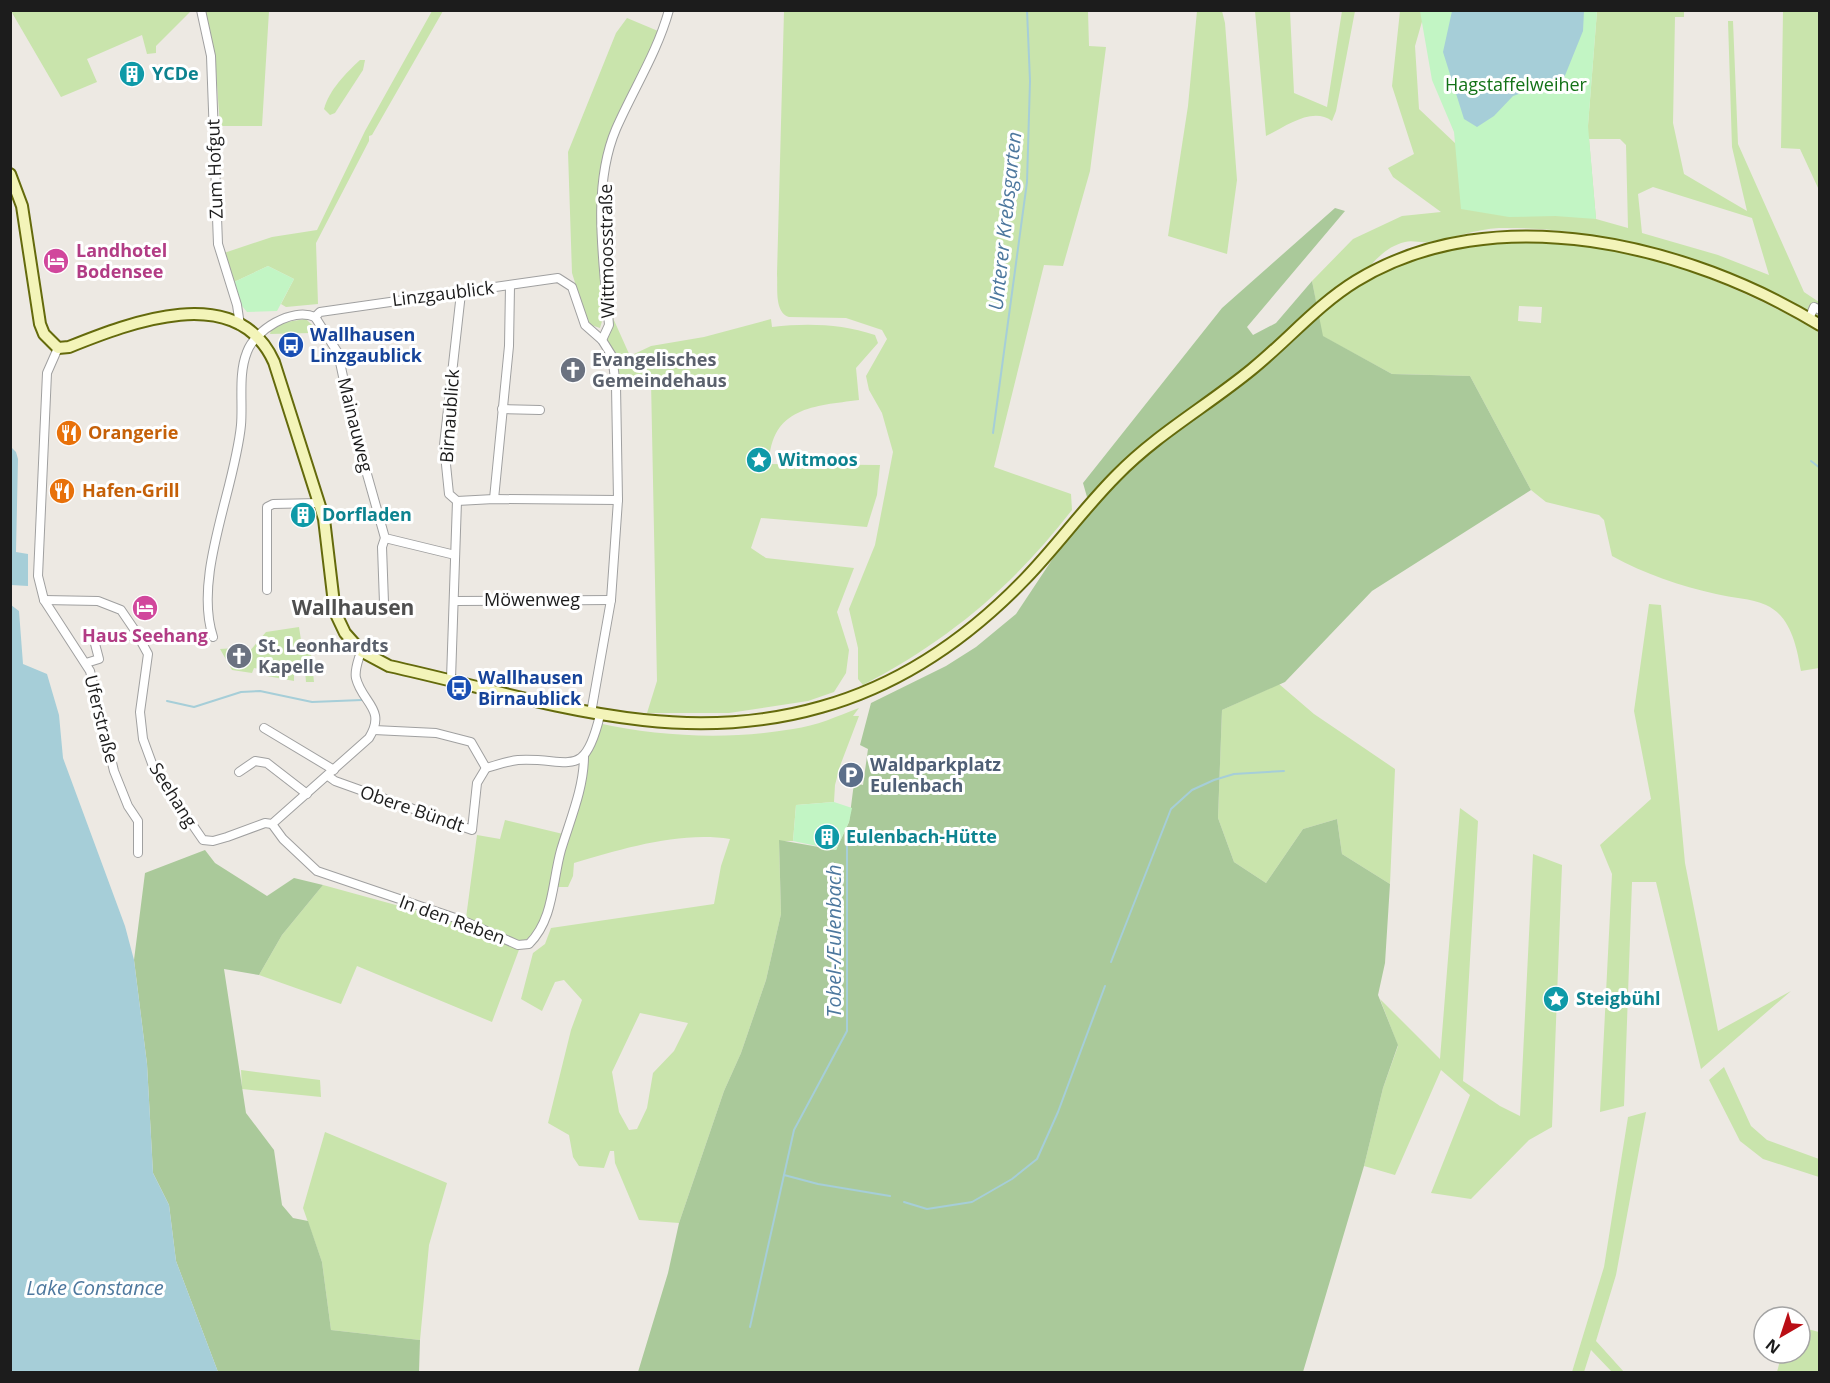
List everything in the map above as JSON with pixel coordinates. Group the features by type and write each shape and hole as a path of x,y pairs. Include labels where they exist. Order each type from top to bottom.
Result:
{"main road":[{"path":"10,174 21,206 40,324 51,343 58,348 69,348 158,316 189,313 240,325 258,337 274,362 324,519 335,612 345,633 361,651 390,666 595,714 683,725 730,724 822,707 861,693 928,659 980,622 1025,579 1089,504 1163,433 1251,370 1348,286 1389,262 1450,243 1498,236 1551,236 1618,244 1716,274 1820,325"}],"street":[{"name":"Zum Hofgut","path":"201,10 211,56 218,244 237,305 240,325"},
{"name":"Wittmoosstraße","path":"584,756 596,732 595,714 611,600 618,500 616,386 612,356 602,340 609,326 602,201 608,158 616,130 652,58 669,10"},
{"name":"Linzgaublick","path":"258,337 285,318 308,314 315,317 320,312 558,279 572,287 585,325 602,340"},
{"path":"494,499 509,346 510,285"},
{"name":"Birnaublick","path":"451,679 457,501 449,494 444,445 461,293"},
{"path":"1809,319 1814,307 1820,310"},
{"name":"Mainauweg","path":"315,317 338,353 354,428 386,538 382,547 384,603"},
{"path":"213,637 207,619 214,544 235,465 246,352 258,337"},
{"name":"Uferstraße","path":"58,348 47,373 38,576 44,600 86,663 114,771 128,806 138,821 138,853"},
{"path":"502,409 540,410"},
{"path":"457,501 618,500"},
{"path":"267,590 267,507 273,504 319,503"},
{"path":"386,538 455,555"},
{"name":"Seehang","path":"44,600 98,601 121,610 148,654 140,712 143,739 154,769 180,810 203,840 213,841 265,823 272,824 362,746 374,730"},
{"name":"Möwenweg","path":"454,601 611,600"},
{"path":"86,663 99,659 94,640 137,635"},
{"path":"361,651 355,675 360,689 373,706 376,717 374,730 436,733 471,742 486,768 518,760 574,763 584,756"},
{"path":"264,728 331,773"},
{"name":"In den Reben","path":"272,824 283,839 317,871 464,921 518,945 529,944 537,937 552,901 560,854 584,772 584,756"},
{"path":"239,772 255,761 267,763 307,794"},
{"name":"Obere Bündt","path":"331,773 335,782 472,830 477,783 486,768"}],"green space":[{"path":"204,10 269,11 262,126 220,126 215,56"},
{"path":"11,11 191,11 156,46 156,53 147,54 142,35 87,59 97,82 61,97"},
{"path":"432,11 443,11 372,135 369,136 369,141 316,243 318,304 286,307 281,304 294,279 268,266 234,282 224,253 272,237 317,230 365,131"},
{"path":"784,11 1088,11 1089,46 1106,47 1090,171 1063,266 1044,265 994,467 1071,494 1072,510 1026,564 977,610 924,650 863,685 858,679 858,648 849,609 875,545 893,452 882,413 869,390 866,376 887,339 882,330 846,318 789,317 784,314 779,305 777,274"},
{"path":"1197,11 1222,11 1225,23 1237,180 1227,254 1168,236 1188,106"},
{"path":"1255,11 1290,11 1294,93 1327,107 1342,11 1355,11 1336,111 1332,121 1324,117 1307,117 1266,136"},
{"path":"1400,11 1425,11 1415,46 1419,109 1456,144 1588,125 1597,11 1684,11 1684,17 1675,17 1673,123 1684,174 1747,211 1732,147 1728,21 1733,21 1738,144 1804,292 1819,302 1819,319 1745,281 1665,252 1624,241 1540,229 1499,228 1437,241 1408,241 1394,246 1358,275 1316,302 1312,281 1353,239 1402,216 1441,212 1393,177 1388,168 1414,154 1392,86","holes":["1589,139 1620,139 1626,145 1628,228 1596,219","1653,187 1752,218 1769,275 1718,255 1642,233 1638,194"]},
{"name":"Hagstaffelweiher","path":"1420,11 1597,11 1588,126 1596,219 1555,216 1509,217 1461,209 1454,132 1432,80"},
{"path":"1783,11 1819,11 1819,190 1800,149 1781,148"},
{"path":"627,18 658,31 613,125 599,177 597,217 603,318 600,328 588,324 572,273 568,152 616,33"},
{"path":"360,60 365,60 363,70 335,113 330,115 324,109 326,102 344,76"},
{"path":"1335,208 1345,211 1247,327 1253,335 1276,323 1312,281 1323,336 1392,374 1470,376 1531,490 1372,591 1285,682 1222,710 1218,818 1234,862 1266,883 1303,829 1337,819 1342,854 1390,884 1385,963 1378,995 1398,1045 1383,1088 1364,1166 1303,1372 638,1372 668,1273 679,1223 724,1091 741,1053 766,980 781,914 779,840 836,850 849,822 854,783 863,785 868,749 860,745 871,703 946,666 976,647 1016,614 1089,504 1083,483 1222,308"},
{"path":"1535,240 1586,245 1656,260 1690,271 1756,299 1819,332 1819,668 1801,671 1791,634 1775,610 1754,601 1676,583 1624,562 1612,556 1604,520 1599,515 1546,502 1531,490 1470,376 1392,374 1322,336 1318,314 1357,284 1418,255 1487,241","holes":["1519,306 1542,307 1541,323 1518,321"]},
{"path":"268,266 294,279 277,311 247,312 242,306 234,282"},
{"path":"613,318 630,356 651,346 704,337 771,319 772,327 824,325 875,335 878,343 856,368 859,400 811,408 786,420 772,445 769,464 880,465 877,495 867,527 761,518 751,548 766,558 854,568 837,612 849,650 846,673 834,692 808,701 729,713 647,713 657,681 651,381 616,386 606,339 611,332"},
{"path":"306,319 314,327 311,333 270,334 271,330 286,322"},
{"path":"1649,604 1661,605 1685,863 1718,1031 1791,991 1701,1069 1656,882 1632,882 1624,1106 1600,1112 1612,874 1600,845 1651,799 1634,711"},
{"path":"299,627 303,653 311,654 314,682 306,682 305,671 294,670 294,681 267,676 265,670 254,668 252,673 232,670 220,649 235,648 232,659 242,663 244,653 248,653 266,632"},
{"path":"1279,684 1314,714 1395,769 1390,884 1342,854 1337,819 1303,829 1266,883 1234,862 1218,818 1222,710"},
{"path":"859,708 853,716 859,716 840,766 835,785 834,802 796,805 793,841 779,841 781,914 766,980 741,1053 724,1091 679,1223 639,1220 615,1163 614,1151 610,1151 604,1168 579,1166 573,1157 569,1135 548,1123 571,1030 582,1000 564,980 555,982 542,1011 521,999 533,953 545,944 551,928 714,904 721,866 730,839 691,837 671,839 611,852 574,863 573,876 568,887 554,887 585,756 598,723 671,734 744,735 802,728","holes":["640,1013 688,1023 674,1051 653,1073 647,1108 637,1129 629,1130 619,1112 612,1072"]},
{"path":"834,802 852,808 849,822 836,850 793,841 796,805"},
{"path":"1460,808 1478,821 1463,1081 1500,1106 1520,1116 1533,854 1562,865 1552,1127 1529,1140 1471,1199 1431,1193 1470,1095 1441,1070 1395,1175 1364,1166 1383,1088 1398,1046 1380,999 1440,1059"},
{"path":"505,820 563,834 546,910 532,935 522,942 466,918 477,835 500,839"},
{"path":"205,850 215,863 267,896 294,878 323,885 282,935 259,975 224,969 246,1113 274,1150 282,1205 293,1218 308,1221 322,1262 331,1330 420,1340 419,1372 218,1372 176,1261 169,1205 153,1173 147,1064 134,960 145,873"},
{"path":"323,885 465,924 520,947 492,1022 357,966 341,1004 259,975 282,935"},
{"path":"1724,1067 1751,1126 1767,1140 1819,1159 1819,1177 1763,1159 1740,1141 1709,1080"},
{"path":"241,1070 320,1080 321,1097 242,1089"},
{"path":"1646,1112 1616,1275 1596,1341 1624,1372 1612,1372 1591,1350 1584,1372 1572,1372 1604,1267 1628,1117"},
{"path":"325,1132 447,1183 429,1245 420,1340 331,1330 322,1262 303,1208"},
{"path":"1812,1330 1819,1332 1819,1372 1777,1372 1779,1365 1812,1365"}],"water":[{"name":"Hagstaffelweiher","path":"1452,11 1584,11 1583,31 1564,78 1513,96 1494,116 1477,127 1464,119 1443,52"},
{"path":"11,447 18,459 16,552 28,554 28,586 11,585"},
{"name":"Lake Constance","path":"11,605 19,611 23,664 47,674 59,715 63,758 125,926 134,960 147,1064 153,1173 169,1205 176,1261 218,1372 11,1372"}],"waterway":[{"name":"Unterer Krebsgarten","path":"993,433 1027,182 1030,81 1027,10"},
{"path":"1811,461 1820,468"},
{"path":"167,701 194,707 241,692 260,691 312,702 362,700"},
{"name":"Tobel-/Eulenbach","path":"1111,962 1171,809 1192,790 1214,780 1234,774 1284,771"},
{"name":"Tobel-/Eulenbach","path":"847,836 847,1031 794,1130 784,1175 818,1184 890,1196"},
{"name":"Tobel-/Eulenbach","path":"904,1202 927,1209 972,1202 1012,1179 1037,1159 1058,1112 1105,986"},
{"path":"750,1327 784,1175"}],"place":[{"name":"YCDe","path":"132,74"},
{"name":"Landhotel Bodensee","path":"56,261"},
{"name":"Wallhausen Linzgaublick","path":"291,345"},
{"name":"Evangelisches Gemeindehaus","path":"573,370"},
{"name":"Orangerie","path":"69,433"},
{"name":"Witmoos","path":"759,460"},
{"name":"Hafen-Grill","path":"62,491"},
{"name":"Dorfladen","path":"303,515"},
{"name":"Haus Seehang","path":"145,608"},
{"name":"St. Leonhardts Kapelle","path":"239,656"},
{"name":"Wallhausen Birnaublick","path":"459,688"},
{"name":"Waldparkplatz Eulenbach","path":"851,775"},
{"name":"Eulenbach-Hütte","path":"827,837"},
{"name":"Steigbühl","path":"1556,999"}],"district":[{"name":"Wallhausen","path":"353,608"}]}
